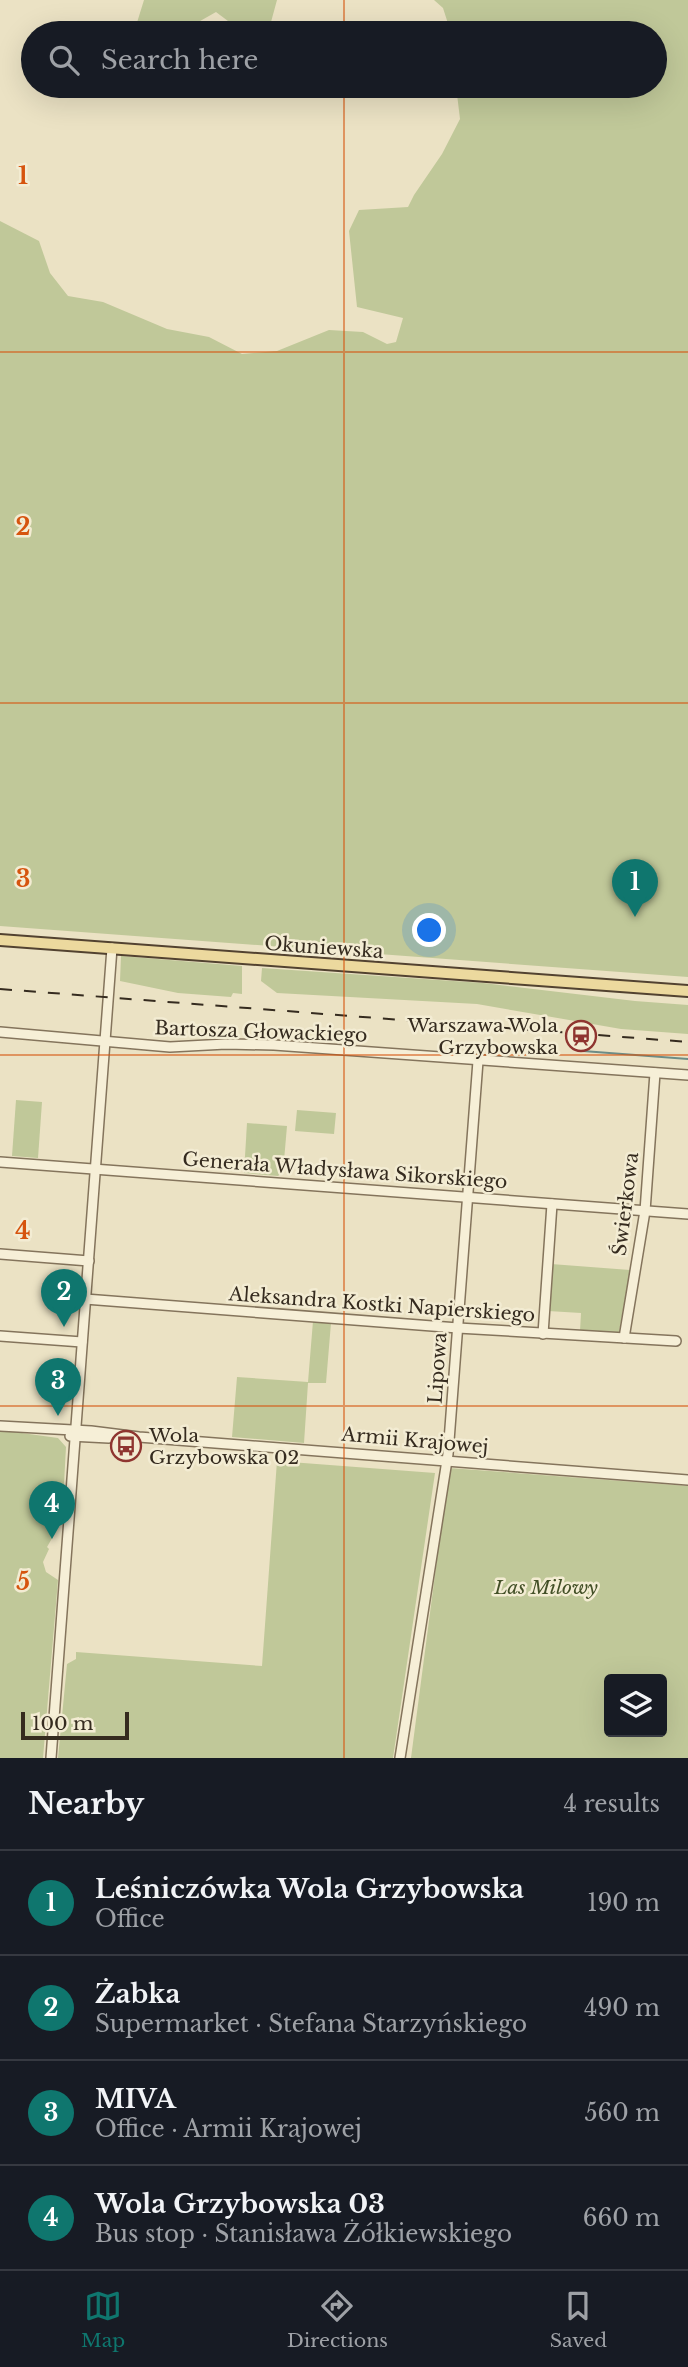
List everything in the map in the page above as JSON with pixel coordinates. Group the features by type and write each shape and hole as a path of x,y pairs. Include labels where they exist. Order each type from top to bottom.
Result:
{"main road":[{"name":"Okuniewska","path":"0,940 688,991"}],"street":[{"path":"51,1758 113,948"},
{"name":"Bartosza Głowackiego","path":"0,1032 170,1047 274,1045 688,1075"},
{"name":"Lipowa","path":"400,1758 447,1461 478,1061"},
{"name":"Świerkowa","path":"624,1338 645,1211 655,1073"},
{"name":"Generała Władysława Sikorskiego","path":"0,1162 688,1213"},
{"path":"543,1334 552,1204"},
{"path":"0,1254 89,1261"},
{"name":"Aleksandra Kostki Napierskiego","path":"85,1299 458,1328 676,1341"},
{"path":"0,1336 82,1342"},
{"name":"Armii Krajowej","path":"0,1426 688,1480"}],"green space":[{"path":"144,0 277,0 271,21 228,21 216,12 200,21 137,21"},
{"path":"434,0 688,0 688,977 0,926 0,221 39,241 50,273 68,296 103,302 167,329 209,337 242,354 277,351 329,330 363,332 387,344 396,342 403,318 357,307 349,231 359,210 408,207 442,154 460,119 457,98 667,98 667,21 447,21 443,8"},
{"path":"121,956 242,966 242,994 233,993 231,997 178,993 120,981"},
{"path":"262,968 483,983 688,1005 688,1034 621,1029 477,1004 277,993 261,981"},
{"path":"16,1100 42,1102 38,1158 12,1156"},
{"path":"297,1110 336,1113 334,1134 295,1131"},
{"path":"247,1123 287,1126 283,1172 278,1176 244,1173"},
{"path":"551,1264 630,1270 617,1334 580,1331 581,1313 548,1311"},
{"path":"313,1321 331,1323 326,1383 308,1383 304,1443 232,1437 237,1377 308,1382"},
{"path":"0,1430 58,1438 66,1447 62,1521 47,1547 49,1549 43,1562 46,1572 58,1580 43,1758 0,1758"},
{"path":"277,1461 435,1473 393,1758 58,1758 67,1664 76,1659 76,1652 262,1666"},
{"name":"Las Milowy","path":"449,1468 688,1486 688,1758 411,1758"}],"waterway":[{"path":"583,1051 688,1059"}],"railway":[{"path":"0,989 688,1042"}],"place":[{"name":"Leśniczówka Wola Grzybowska","path":"635,917"},
{"name":"Warszawa Wola Grzybowska","path":"581,1036"},
{"name":"Żabka","path":"64,1327"},
{"name":"MIVA","path":"58,1416"},
{"name":"Wola Grzybowska 02","path":"126,1446"},
{"name":"Wola Grzybowska 03","path":"52,1539"}]}
